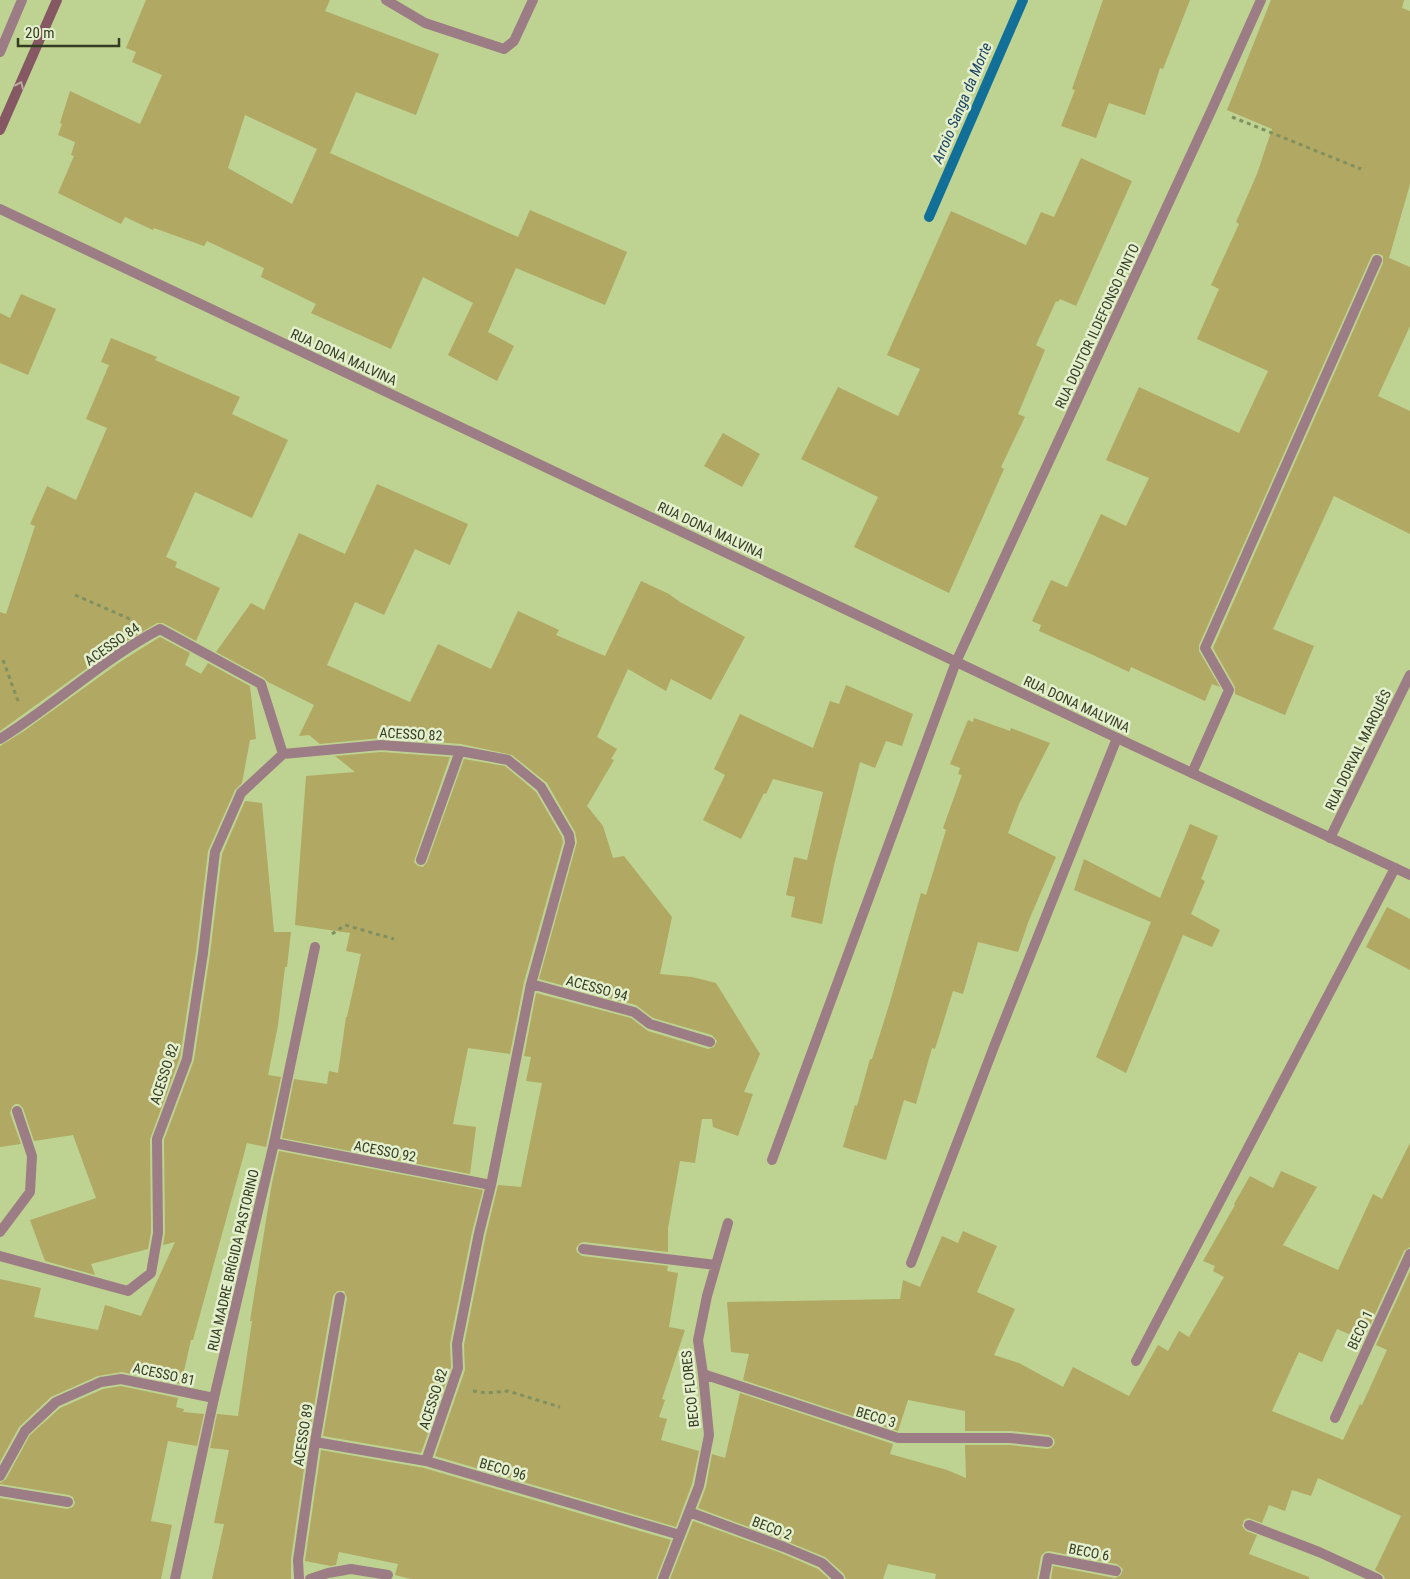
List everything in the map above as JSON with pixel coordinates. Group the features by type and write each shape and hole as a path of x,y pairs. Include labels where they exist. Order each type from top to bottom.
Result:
{"main road":[{"path":"0,130 57,0"}],"street":[{"path":"0,52 22,0"},
{"path":"386,0 425,23 504,49 514,41 533,0"},
{"name":"RUA DOUTOR ILDEFONSO PINTO","path":"772,1160 956,662 1261,0"},
{"name":"RUA DONA MALVINA","path":"0,210 1410,875"},
{"path":"1192,773 1228,690 1205,648 1377,260"},
{"name":"ACESSO 84","path":"0,739 26,723 133,643 160,629 261,684 283,754"},
{"name":"RUA DORVAL MARQUÊS","path":"1330,838 1410,675"},
{"path":"911,1263 995,1044 1117,738"},
{"name":"ACESSO 82","path":"0,1256 128,1291 152,1273 158,1234 157,1138 186,1059 203,953 215,852 241,793 283,754 381,745 460,751 508,760 540,787 569,835 569,850 531,984 457,1344 458,1368 426,1461"},
{"path":"421,860 460,751"},
{"path":"1136,1361 1395,868"},
{"name":"RUA MADRE BRÍGIDA PASTORINO","path":"175,1579 214,1398 274,1143 315,947"},
{"name":"ACESSO 94","path":"531,984 634,1012 650,1024 710,1042"},
{"path":"0,1232 30,1192 32,1156 17,1111"},
{"name":"ACESSO 92","path":"274,1143 491,1185"},
{"name":"BECO FLORES","path":"663,1579 700,1486 709,1435 698,1340 707,1296 728,1223"},
{"path":"583,1249 716,1265"},
{"name":"BECO 1","path":"1335,1418 1410,1254"},
{"name":"ACESSO 89","path":"299,1579 298,1560 315,1442 340,1297"},
{"name":"BECO 3","path":"703,1374 898,1438 1010,1438 1048,1442"},
{"name":"ACESSO 81","path":"0,1476 25,1432 56,1402 101,1382 121,1379 214,1398"},
{"name":"BECO 96","path":"315,1442 426,1461 680,1535"},
{"path":"0,1491 68,1502"},
{"name":"BECO 2","path":"689,1512 822,1563 839,1579"},
{"path":"1250,1525 1319,1552 1378,1579"},
{"name":"BECO 6","path":"1044,1579 1048,1558 1116,1571"},
{"path":"310,1579 328,1573 351,1569 388,1574"}],"path":[{"path":"1212,109 1362,169"},
{"path":"75,595 145,625 160,629"},
{"path":"3,660 26,723"},
{"path":"315,947 345,925 394,940"},
{"path":"451,1390 486,1393 508,1391 560,1407"}],"building":[{"path":"146,0 330,0 325,11 439,54 416,115 356,92 330,153 518,237 530,210 627,252 605,305 516,268 488,332 514,346 497,381 448,355 473,303 423,277 391,349 311,313 316,304 261,277 264,268 207,241 204,246 154,228 153,230 125,217 121,224 58,193 74,156 71,155 75,142 58,135 70,91 140,124 162,75 132,62 136,52 126,48","holes":["245,115 317,149 292,204 228,168"]},
{"path":"1103,0 1190,0 1163,69 1160,68 1145,115 1109,103 1096,138 1061,126 1075,90 1072,89"},
{"path":"1271,0 1404,0 1402,8 1410,11 1410,184 1389,258 1410,267 1410,326 1378,396 1410,411 1410,534 1334,496 1273,629 1314,646 1285,715 1235,694 1235,687 1213,648 1383,263 1383,256 1379,254 1373,254 1371,257 1199,645 1199,651 1220,687 1212,684 1205,701 1131,667 1129,672 1039,631 1041,625 1032,621 1051,580 1067,587 1101,514 1126,526 1149,478 1106,460 1139,387 1239,433 1268,371 1197,339 1219,289 1211,285 1239,224 1236,222 1257,174 1272,129 1227,110"},
{"path":"1081,158 1132,181 1076,306 1060,299 1058,302 1056,301 1036,345 1045,350 1018,414 1025,417 1001,467 1004,469 949,593 854,547 878,497 801,459 838,387 898,416 920,369 887,355 951,211 1026,245 1041,212 1054,217"},
{"path":"21,294 56,309 28,375 0,363 0,313 10,318"},
{"path":"111,338 157,357 155,360 240,397 232,414 288,440 252,518 195,492 166,557 177,562 175,567 220,588 196,641 163,623 157,623 115,648 0,731 0,612 6,614 35,526 30,524 47,486 76,500 107,428 86,419 109,365 101,362"},
{"path":"723,433 760,454 742,487 704,466"},
{"path":"377,484 468,524 450,565 415,549 384,615 355,602 327,665 410,702 438,644 491,669 518,611 559,630 556,635 605,656 641,581 669,594 680,602 745,637 711,700 671,679 666,691 628,669 597,737 617,749 611,759 614,760 587,806 603,826 613,858 624,856 672,917 660,974 692,977 716,983 760,1054 744,1092 753,1094 738,1136 713,1127 712,1119 702,1119 695,1163 680,1161 668,1228 668,1252 584,1242 580,1243 576,1248 577,1252 582,1256 668,1266 667,1271 678,1273 669,1327 685,1330 662,1399 665,1400 659,1417 667,1419 661,1440 699,1451 692,1484 676,1527 435,1456 465,1370 464,1345 486,1234 498,1185 521,1187 542,1083 526,1081 531,1057 524,1056 536,993 631,1018 648,1031 708,1049 714,1047 717,1041 712,1035 653,1018 636,1005 539,979 577,842 575,832 547,783 512,755 461,744 381,738 320,744 309,735 299,736 314,705 268,682 216,652 251,603 264,610 299,533 345,554"},
{"path":"160,637 190,653 185,665 201,674 208,663 250,686 256,739 250,740 242,783 235,790 208,851 196,952 180,1057 150,1139 151,1232 148,1249 91,1264 95,1275 45,1261 30,1220 96,1198 73,1135 34,1141 23,1108 19,1104 15,1104 10,1113 21,1144 0,1147 0,746 123,660"},
{"path":"846,685 913,714 902,746 886,741 875,768 860,762 834,865 822,924 791,917 795,897 786,895 794,857 807,860 823,792 773,779 741,839 703,820 725,775 714,769 740,714 813,748 830,701 839,704"},
{"path":"974,718 1010,731 1011,728 1050,743 1019,804 1008,833 1056,857 1029,920 1018,952 978,942 963,994 953,991 935,1049 932,1048 916,1104 904,1100 886,1160 843,1147 855,1105 857,1106 870,1059 872,1059 890,1002 921,893 926,895 946,830 943,828 962,775 958,774 960,768 950,764 968,720 973,722"},
{"path":"381,752 450,757 415,858 414,862 418,866 423,867 427,862 464,759 505,766 536,792 562,837 563,842 524,982 510,1054 468,1048 453,1124 476,1127 470,1174 282,1138 294,1079 327,1084 329,1071 338,1073 346,1017 361,954 346,951 350,933 295,925 306,776 355,772 335,756"},
{"path":"245,801 262,803 274,932 291,932 278,1025 268,1075 281,1077 266,1147 247,1143 193,1340 191,1340 181,1384 122,1372 98,1376 51,1397 19,1427 0,1462 0,1279 41,1288 34,1317 98,1330 105,1305 141,1316 175,1242 163,1245 165,1233 164,1140 194,1060 210,954 222,854"},
{"path":"1190,824 1218,836 1201,879 1205,881 1191,914 1220,930 1212,947 1183,935 1126,1073 1096,1057 1151,922 1074,890 1084,859 1160,898"},
{"path":"1387,907 1410,919 1410,970 1366,947"},
{"path":"1410,1143 1410,1247 1404,1251 1363,1340 1337,1329 1322,1362 1299,1352 1272,1411 1343,1440 1360,1404 1362,1405 1387,1350 1376,1345 1410,1271 1410,1579 1385,1579 1383,1575 1375,1570 1401,1516 1318,1478 1311,1496 1292,1490 1285,1511 1269,1505 1262,1523 1248,1518 1244,1520 1242,1526 1246,1531 1257,1535 1249,1554 1309,1577 1309,1579 1051,1579 1053,1566 1115,1578 1121,1575 1123,1569 1117,1564 1049,1551 1041,1556 1037,1579 935,1579 936,1574 888,1564 883,1579 846,1579 844,1574 825,1557 698,1508 706,1487 712,1454 725,1458 740,1393 893,1444 890,1454 947,1470 966,1478 965,1445 1010,1445 1047,1449 1051,1448 1055,1443 1054,1439 1049,1435 1011,1431 965,1431 965,1411 908,1400 898,1431 743,1380 749,1354 731,1352 727,1302 900,1299 903,1280 920,1287 942,1236 958,1243 963,1231 997,1246 977,1292 1015,1309 994,1355 1019,1363 1063,1387 1073,1367 1129,1396 1158,1345 1168,1351 1179,1331 1189,1337 1224,1277 1213,1271 1215,1266 1203,1261 1250,1176 1273,1188 1281,1171 1317,1187 1283,1245 1338,1270 1373,1194 1382,1199"},
{"path":"279,1151 483,1190 472,1232 450,1343 451,1367 421,1453 323,1436 347,1298 344,1291 337,1291 333,1296 308,1441 291,1559 291,1579 212,1579 224,1524 214,1523 229,1450 210,1448 217,1414 238,1416 252,1321 250,1321 272,1183"},
{"path":"121,1386 178,1398 176,1407 184,1409 183,1412 204,1414 197,1446 168,1441 151,1521 172,1525 161,1579 0,1579 0,1498 67,1509 73,1507 75,1503 73,1497 69,1495 0,1484 6,1479 30,1435 60,1408 103,1389"},
{"path":"321,1450 424,1468 671,1540 656,1579 411,1579 395,1575 398,1564 339,1552 336,1565 331,1566 305,1561"},
{"path":"693,1521 781,1553 818,1569 829,1579 670,1579"}],"waterway":[{"name":"Arroio Sanga da Morte","path":"929,217 1023,0"}]}
